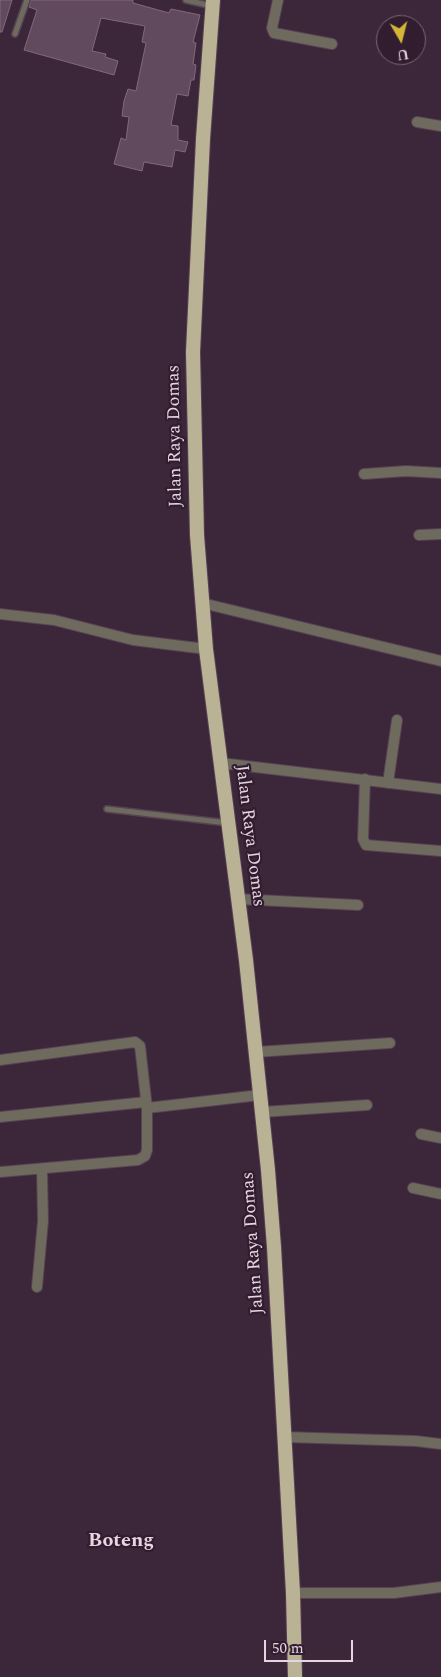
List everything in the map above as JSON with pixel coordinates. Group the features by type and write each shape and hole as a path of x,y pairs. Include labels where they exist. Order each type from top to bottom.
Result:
{"highway":[{"name":"Jalan Raya Domas","path":"212,3 203,139 193,352 197,525 206,649 256,1052 274,1247 294,1593 295,1677"}],"street":[{"path":"278,0 272,28 274,33 332,44"},
{"path":"417,122 441,126"},
{"path":"364,474 406,471 441,473"},
{"path":"419,535 441,534"},
{"path":"202,603 441,661"},
{"path":"0,614 54,620 133,640 206,649"},
{"path":"388,783 397,720"},
{"path":"221,763 441,789"},
{"path":"365,779 363,839 366,845 441,851"},
{"path":"238,899 358,905"},
{"path":"0,1060 135,1042 140,1046 147,1105 147,1150 145,1156 138,1160 0,1172"},
{"path":"256,1052 390,1043"},
{"path":"0,1117 260,1095"},
{"path":"262,1112 367,1105"},
{"path":"421,1134 441,1138"},
{"path":"38,1288 43,1221 42,1169"},
{"path":"413,1188 441,1194"},
{"path":"284,1437 416,1441 441,1444"},
{"path":"294,1593 394,1593 441,1587"}],"lane":[{"path":"15,34 27,0"},
{"path":"186,0 212,3"},
{"path":"107,809 228,823"}],"building":[{"path":"0,0 12,0 2,32 0,32"},
{"path":"31,0 133,0 133,3 169,13 171,9 200,15 193,42 196,43 193,64 196,65 194,80 191,80 188,96 177,94 171,125 178,126 178,140 188,142 185,152 175,150 172,167 144,162 142,171 114,164 121,138 126,140 129,117 122,116 124,101 128,89 136,91 146,43 142,42 145,26 101,18 92,51 106,54 105,57 118,61 114,75 24,50 37,10 29,7"}],"district":[{"name":"Boteng","path":"121,1542"}]}
